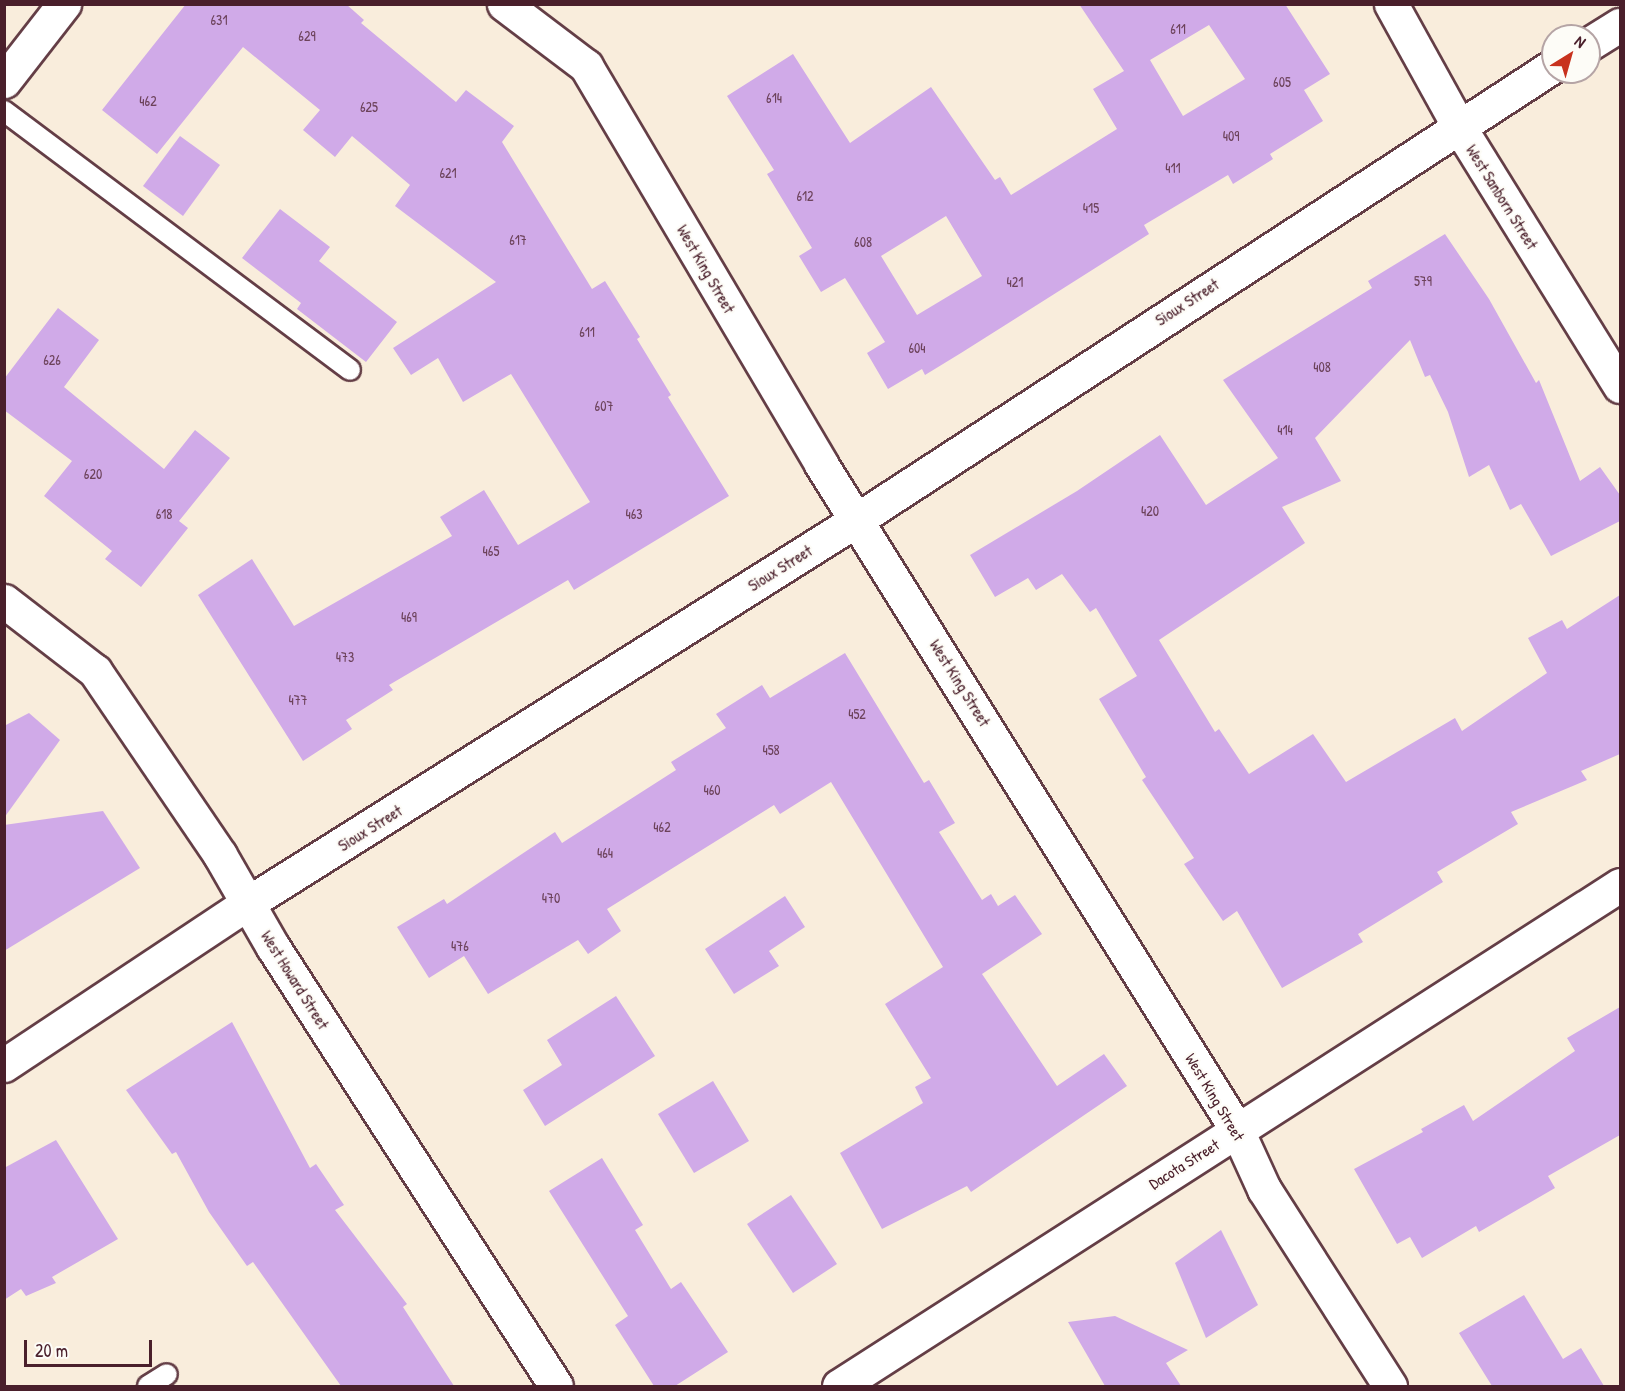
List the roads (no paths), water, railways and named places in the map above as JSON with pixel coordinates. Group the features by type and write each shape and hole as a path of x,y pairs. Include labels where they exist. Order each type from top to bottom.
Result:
{"street":[{"path":"4,81 64,4"},
{"name":"West King Street","path":"504,4 586,66 820,464 858,519 1237,1130 1264,1189 1390,1386"},
{"name":"West Sanborn Street","path":"1391,4 1458,125 1620,386"},
{"path":"1601,37 1620,25"},
{"name":"Sioux Street","path":"4,1065 248,903 858,519 1458,125 1541,73"},
{"name":"West Howard Street","path":"4,601 95,671 220,855 248,903 556,1386"},
{"name":"Dacota Street","path":"839,1386 1620,885"}],"lane":[{"path":"4,111 350,370"},
{"path":"148,1386 167,1374"}]}
